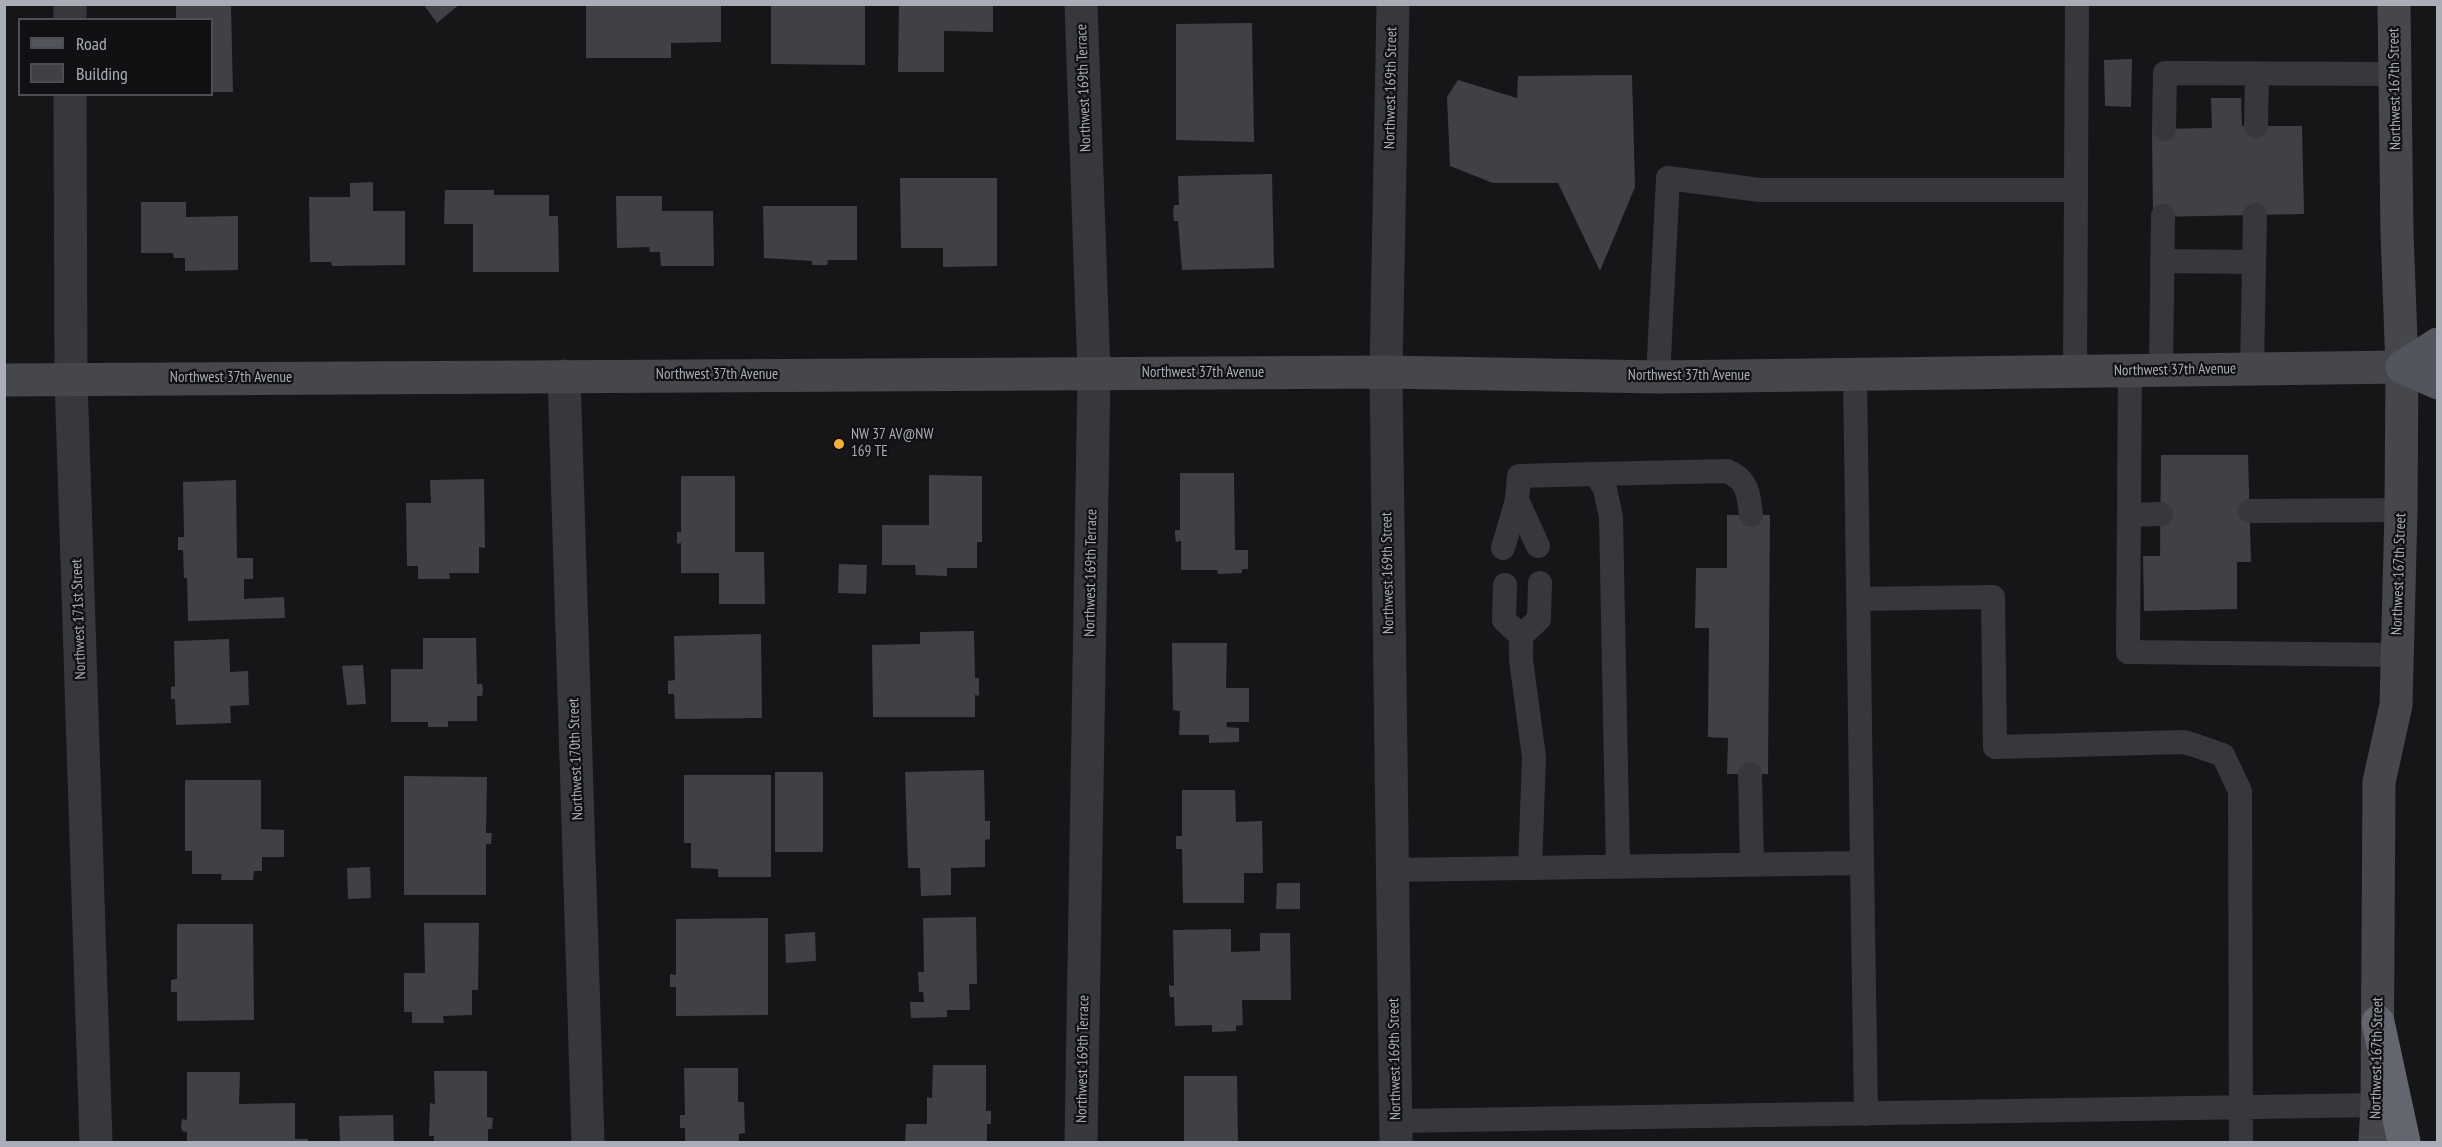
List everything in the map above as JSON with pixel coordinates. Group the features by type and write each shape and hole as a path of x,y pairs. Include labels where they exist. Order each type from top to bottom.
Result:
{"highway":[{"path":"2378,1022 2404,1143"}],"main road":[{"name":"Northwest 167th Street","path":"2375,1143 2379,782 2396,705 2401,510 2402,367 2394,4"},
{"path":"2402,367 2438,344"},
{"name":"Northwest 37th Avenue","path":"4,380 1386,372 1658,377 2402,367 2438,383"}],"street":[{"name":"Northwest 169th Terrace","path":"1081,4 1094,373 1081,1143"},
{"name":"Northwest 169th Street","path":"1393,4 1386,372 1396,1132"},
{"name":"Northwest 171st Street","path":"70,96 71,379 96,1143"},
{"name":"Northwest 170th Street","path":"564,376 588,1143"}],"lane":[{"path":"2075,372 2077,4"},
{"path":"2164,129 2165,73 2394,74"},
{"path":"2256,126 2257,74"},
{"path":"1658,377 1668,178 1760,190 2076,190"},
{"path":"2252,369 2255,215"},
{"path":"2163,216 2162,261 2145,370 2129,516 2128,652 2397,655"},
{"path":"2162,261 2254,262"},
{"path":"1855,375 1866,1114"},
{"path":"1503,548 1517,500 1518,476 1727,471 1738,475 1744,483 1749,497 1751,515"},
{"path":"1596,474 1605,489 1611,517 1618,867"},
{"path":"1517,500 1538,546"},
{"path":"2250,511 2401,510"},
{"path":"2129,516 2161,514"},
{"path":"1530,868 1534,757 1521,660 1521,636 1539,619 1540,583"},
{"path":"1505,585 1504,621 1521,636"},
{"path":"1858,599 1993,597 1995,747 2185,742 2223,755 2240,791 2241,1143"},
{"path":"1749,774 1752,865"},
{"path":"1392,870 1862,863"},
{"path":"1396,1132 1866,1114 2377,1105"}],"building":[{"path":"176,4 231,4 233,92 213,92 213,18 176,18"},
{"path":"423,4 460,4 437,23"},
{"path":"721,4 721,42 671,43 671,58 586,58 586,6"},
{"path":"771,4 865,4 865,65 771,64"},
{"path":"899,4 993,4 993,32 944,31 944,72 898,72"},
{"path":"1252,23 1254,142 1176,140 1176,24"},
{"path":"2132,59 2131,107 2105,106 2104,60"},
{"path":"1632,75 1635,187 1600,271 1558,183 1493,183 1450,166 1447,97 1458,80 1517,98 1518,76"},
{"path":"2211,98 2241,98 2242,126 2302,126 2304,214 2153,217 2152,129 2212,128"},
{"path":"1272,174 1274,268 1182,270 1178,221 1174,221 1173,213 1174,205 1179,205 1178,176"},
{"path":"900,178 997,178 997,266 943,267 943,248 901,248"},
{"path":"373,182 373,211 405,211 405,265 332,266 331,262 310,262 309,197 350,197 350,183"},
{"path":"445,190 494,190 494,195 549,195 549,216 558,216 559,272 473,272 473,224 444,224"},
{"path":"616,196 662,196 662,211 713,211 714,266 661,266 660,252 650,252 649,247 617,248"},
{"path":"141,202 186,202 186,217 238,216 238,270 185,271 185,258 174,258 173,253 141,253"},
{"path":"763,206 857,206 857,260 828,260 827,265 812,265 812,261 764,258"},
{"path":"2161,455 2248,455 2251,562 2237,562 2237,609 2144,611 2143,556 2160,556"},
{"path":"1180,473 1234,473 1235,550 1248,550 1248,569 1242,569 1242,573 1218,574 1217,570 1181,570 1181,541 1176,542 1175,535 1175,530 1180,530"},
{"path":"929,475 982,476 982,542 977,542 977,568 947,568 947,576 916,575 915,565 882,565 882,525 929,525"},
{"path":"681,476 735,476 735,552 764,552 765,604 719,604 719,573 681,573 681,543 677,544 677,532 681,532"},
{"path":"484,479 485,548 479,547 479,573 449,573 450,579 418,579 418,566 407,566 406,503 431,503 430,480"},
{"path":"236,480 237,558 253,558 253,579 244,579 244,599 284,597 285,618 188,621 187,578 184,578 183,550 178,550 178,537 184,537 183,482"},
{"path":"1727,515 1770,515 1768,774 1727,774 1728,738 1708,737 1709,628 1695,628 1696,568 1727,568"},
{"path":"839,564 867,565 866,594 838,593"},
{"path":"974,631 975,678 979,678 979,696 975,695 975,717 873,717 872,645 920,644 920,632"},
{"path":"761,634 762,718 675,719 674,694 668,694 668,681 675,680 674,636"},
{"path":"423,638 476,638 477,684 482,684 483,690 482,696 477,696 477,721 448,721 448,727 428,727 428,722 391,722 391,669 423,669"},
{"path":"229,639 230,672 248,671 249,705 230,706 231,723 176,725 175,699 171,699 171,687 175,686 174,641"},
{"path":"1172,643 1227,643 1226,688 1249,688 1249,722 1227,722 1226,727 1239,728 1239,742 1209,743 1209,735 1179,735 1180,711 1173,710"},
{"path":"363,665 366,704 347,705 342,666"},
{"path":"984,770 985,821 990,821 990,839 985,840 985,867 951,868 951,895 921,896 920,868 908,868 905,772"},
{"path":"775,772 823,772 823,852 775,852"},
{"path":"684,775 771,775 771,877 718,877 718,869 691,868 691,843 684,843"},
{"path":"404,776 487,777 486,833 492,833 491,844 486,844 486,895 404,895"},
{"path":"185,780 261,780 261,829 284,830 284,857 262,857 262,871 254,871 253,880 221,880 222,874 192,874 192,851 185,851"},
{"path":"1182,790 1235,790 1236,822 1262,821 1263,873 1244,873 1244,903 1183,903 1182,849 1176,849 1176,836 1182,836"},
{"path":"370,867 371,898 348,899 347,868"},
{"path":"1277,883 1300,883 1300,909 1276,909"},
{"path":"976,917 977,984 969,984 970,1010 947,1010 947,1017 911,1018 910,1002 924,1002 923,992 919,992 918,972 924,972 923,918"},
{"path":"768,918 768,1015 676,1016 676,987 670,987 670,974 676,975 676,919"},
{"path":"424,923 479,923 478,990 472,990 472,1015 443,1016 444,1023 412,1023 412,1012 404,1012 404,973 425,973"},
{"path":"177,924 253,924 254,1020 177,1021 177,992 171,992 171,980 177,979"},
{"path":"1231,929 1231,952 1260,951 1260,933 1290,933 1291,1000 1242,1000 1243,1025 1236,1026 1236,1031 1212,1032 1212,1025 1175,1026 1174,997 1170,997 1169,991 1169,985 1174,986 1173,930"},
{"path":"815,932 816,961 786,963 785,934"},
{"path":"933,1065 986,1065 986,1111 991,1111 991,1124 987,1124 987,1142 905,1142 906,1124 927,1124 927,1097 932,1098"},
{"path":"684,1068 738,1068 738,1102 744,1102 745,1133 739,1134 739,1142 685,1142 685,1128 680,1128 680,1115 685,1115"},
{"path":"434,1071 487,1071 487,1117 493,1118 492,1129 488,1129 488,1142 434,1142 434,1136 429,1136 430,1103 435,1104"},
{"path":"187,1072 240,1072 239,1104 295,1103 295,1139 308,1139 308,1142 187,1142 187,1132 182,1131 181,1126 182,1119 187,1120"},
{"path":"1184,1076 1237,1076 1238,1142 1184,1142"},
{"path":"393,1115 394,1142 340,1142 339,1116"}],"place":[{"name":"NW 37 AV@NW 169 TE","path":"839,444"}]}
